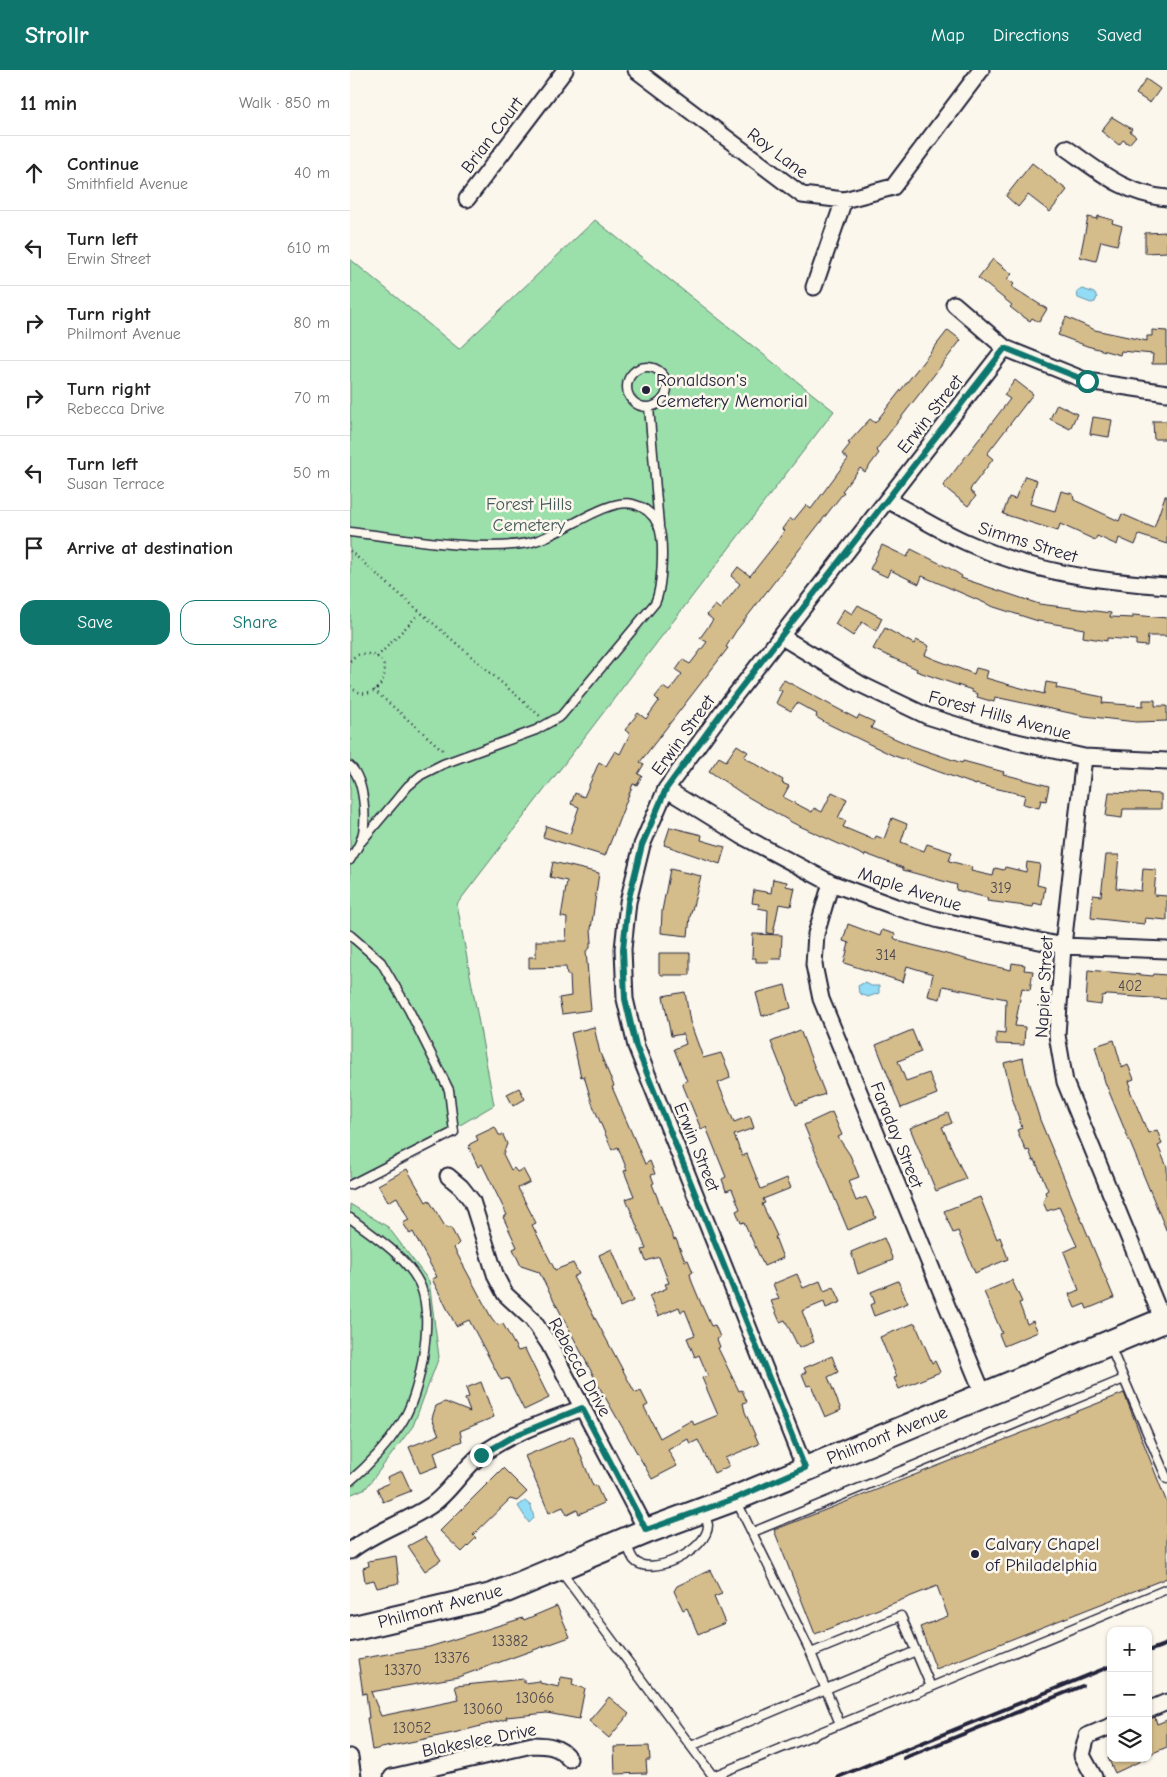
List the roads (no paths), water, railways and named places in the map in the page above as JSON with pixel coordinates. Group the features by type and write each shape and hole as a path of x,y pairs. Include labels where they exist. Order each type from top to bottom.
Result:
{"main road":[{"name":"Philmont Avenue","path":"350,1629 492,1596 646,1530 736,1498 1165,1320"}],"street":[{"name":"Brian Court","path":"467,199 565,70"},
{"name":"Roy Lane","path":"636,70 802,195 844,200 893,187 981,70"},
{"path":"1066,148 1122,187 1148,196 1167,198"},
{"path":"814,287 844,200"},
{"path":"954,304 1005,348 1087,381 1128,389 1167,393"},
{"name":"Erwin Street","path":"805,1468 636,1046 625,999 623,949 628,902 642,845 666,789 722,712 1005,348"},
{"name":"Simms Street","path":"887,500 968,543 1043,570 1093,580 1167,586"},
{"name":"Forest Hills Avenue","path":"782,637 860,684 927,716 995,736 1084,757 1167,761"},
{"name":"Napier Street","path":"1084,757 1063,946 1057,1035 1065,1082 1165,1320"},
{"name":"Maple Avenue","path":"666,789 742,836 831,883 939,920 1063,946 1167,950"},
{"name":"Faraday Street","path":"831,883 816,934 814,965 821,999 984,1396"},
{"name":"Rebecca Drive","path":"448,1176 461,1187 472,1201 496,1277 505,1294 532,1319 549,1344 646,1530"},
{"path":"350,1551 364,1540 396,1526 432,1506 481,1455 514,1436 582,1408"},
{"path":"1152,1708 1167,1702"},
{"path":"1094,1777 1082,1755 1087,1736 1107,1728"},
{"name":"Blakeslee Drive","path":"392,1777 532,1745 551,1746 565,1752 569,1759"},
{"path":"350,1757 353,1777"}],"lane":[{"path":"643,367 656,369 665,378 667,385 664,397 660,402 648,407 642,407 630,399 626,386 632,374 643,367"},
{"path":"350,860 361,842 408,786 421,775 454,760 550,724 561,716 655,603 660,593 662,579 648,407"},
{"path":"350,532 440,541 508,545 530,542 551,536 603,509 618,504 631,503 643,507 659,526"},
{"path":"350,766 355,771 363,793 361,842"},
{"path":"350,935 380,962 409,1010 449,1090 454,1132 350,1185"},
{"path":"350,1218 405,1263 421,1287 426,1319 425,1352 415,1391 402,1422 377,1458 350,1481"},
{"path":"1109,1344 1167,1479"},
{"path":"752,1532 1124,1379"},
{"path":"736,1498 811,1653 840,1724"},
{"path":"625,1540 634,1561 644,1565 661,1565 694,1550 703,1540 708,1525 703,1511"},
{"path":"559,1568 713,1776 1167,1589"},
{"path":"811,1653 901,1616 931,1687"},
{"path":"691,1746 916,1652"}],"water":[{"path":"1083,289 1094,293 1097,297 1095,302 1091,303 1078,298 1077,292"},
{"path":"865,982 871,986 879,986 879,993 868,997 859,993 858,986"},
{"path":"525,1501 531,1506 534,1518 529,1523 518,1506"}],"railway":[{"path":"1152,1650 1167,1644"},
{"path":"838,1777 1107,1668"},
{"path":"904,1758 1082,1686"}],"place":[{"name":"Ronaldson's Cemetery Memorial","path":"646,390"},
{"name":"Calvary Chapel of Philadelphia","path":"975,1554"}],"park label":[{"name":"Forest Hills Cemetery","path":"529,514"}]}
